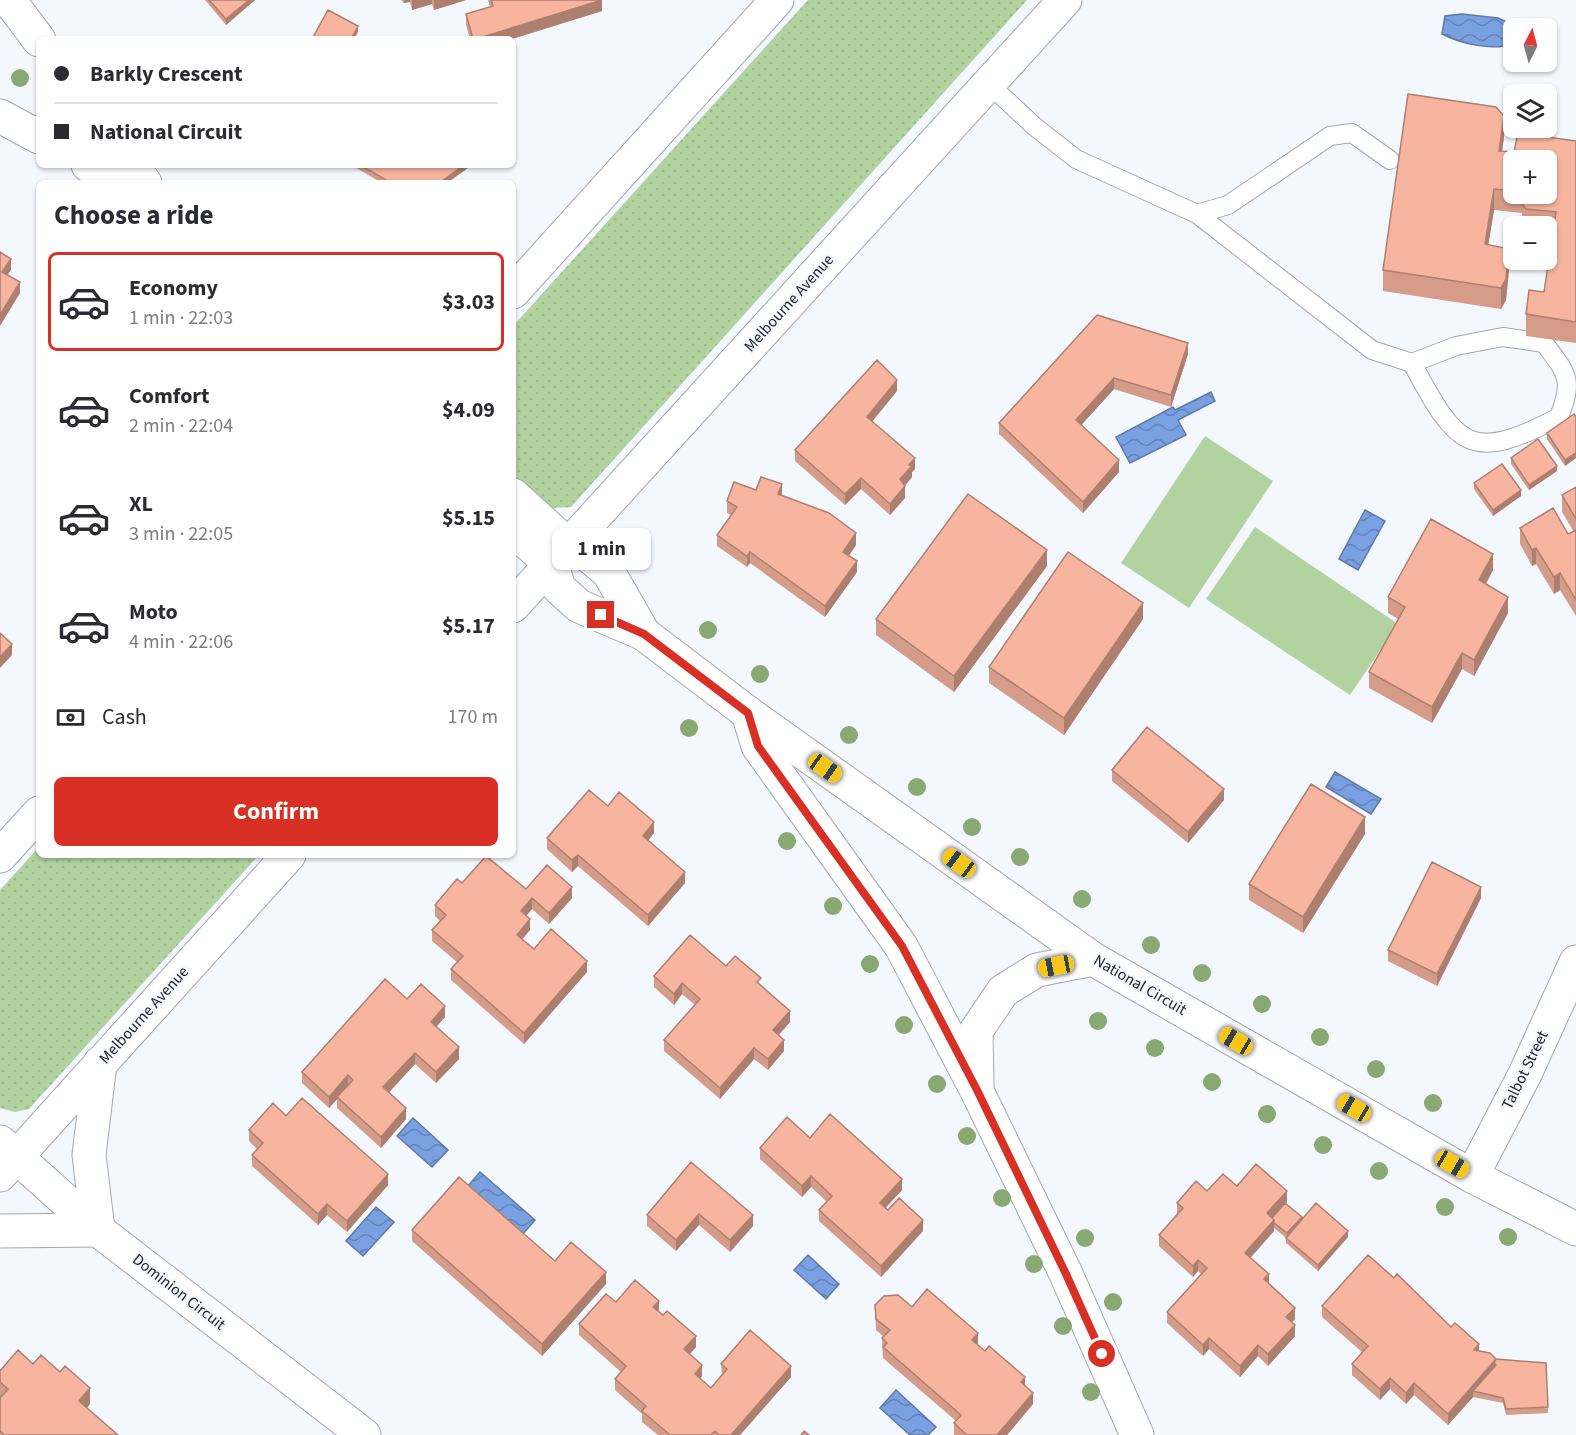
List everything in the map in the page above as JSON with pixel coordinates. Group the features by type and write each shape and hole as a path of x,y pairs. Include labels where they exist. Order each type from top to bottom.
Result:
{"street":[{"path":"9,0 36,36"},
{"path":"516,288 777,0"},
{"name":"Melbourne Avenue","path":"516,603 1065,0"},
{"path":"0,116 36,135"},
{"path":"93,168 114,180"},
{"path":"133,168 143,180"},
{"name":"National Circuit","path":"516,499 560,555 559,588 579,606 644,634 748,713 1093,959 1472,1176 1576,1229"},
{"name":"National Circuit","path":"516,533 560,555 588,555 609,573 644,634"},
{"path":"748,713 758,746 902,946 977,1090 1066,1274 1137,1435"},
{"path":"0,856 36,816"},
{"name":"Melbourne Avenue","path":"5,1158 100,1063 286,858"},
{"path":"977,1090 976,1031 1002,991 1037,970 1093,959"},
{"name":"Talbot Street","path":"1472,1176 1525,1074 1576,962"},
{"path":"0,1231 98,1230 89,1155 100,1063"},
{"name":"Dominion Circuit","path":"5,1158 364,1435"}],"lane":[{"path":"989,84 1034,126 1076,159 1197,214 1372,350 1413,363 1456,346 1503,337 1544,343 1564,370 1569,392 1559,417 1530,432 1500,443 1477,443 1455,432 1413,363"},
{"path":"1197,214 1228,205 1330,136 1352,133 1390,160"}],"green space":[{"path":"808,0 1027,0 571,507 551,508 516,478 516,323"},
{"path":"1205,436 1273,481 1189,608 1121,563"},
{"path":"1255,527 1398,624 1350,695 1206,599"},
{"path":"36,850 36,858 256,858 29,1109 15,1112 0,1108 0,890"}],"water":[{"path":"1462,14 1503,20 1503,46 1477,45 1442,34 1445,16"},
{"path":"1211,392 1215,401 1178,420 1186,435 1130,463 1116,437 1173,407 1175,410"},
{"path":"1365,510 1385,521 1358,570 1339,559"},
{"path":"1335,772 1381,799 1371,814 1326,787"},
{"path":"413,1118 448,1150 432,1167 397,1136"},
{"path":"480,1172 535,1220 521,1236 467,1187"},
{"path":"376,1207 394,1222 363,1256 346,1241"},
{"path":"808,1255 839,1284 826,1299 794,1270"},
{"path":"896,1390 936,1427 928,1435 910,1435 880,1408"}],"building":[{"path":"209,0 249,0 226,19"},
{"path":"491,0 602,0 486,36 472,36 466,14 493,6"},
{"path":"328,10 358,26 353,36 314,36"},
{"path":"1408,94 1496,107 1503,115 1499,151 1503,151 1503,190 1494,189 1485,244 1503,248 1503,270 1507,270 1506,279 1501,288 1383,270"},
{"path":"1517,138 1554,138 1576,141 1576,322 1526,314 1529,290 1544,292 1547,270 1557,270 1557,216 1556,212 1526,209 1522,204 1557,204 1557,150 1514,150"},
{"path":"365,168 460,168 443,180 386,180"},
{"path":"0,252 11,259 2,272 20,282 0,315"},
{"path":"1097,315 1188,343 1171,395 1114,378 1076,420 1119,460 1083,502 999,423"},
{"path":"877,360 897,380 867,417 915,458 909,465 912,466 900,479 905,486 890,504 861,478 845,494 795,450"},
{"path":"1574,414 1576,417 1576,453 1565,460 1547,433"},
{"path":"1538,439 1557,466 1529,485 1511,458"},
{"path":"1502,464 1521,490 1493,510 1474,483"},
{"path":"761,477 782,484 778,494 829,513 856,533 843,552 857,561 825,606 750,552 747,556 717,535 737,507 727,501 734,482 756,490"},
{"path":"1576,487 1576,519 1562,495"},
{"path":"968,494 1047,550 954,676 876,619"},
{"path":"1553,508 1568,534 1576,530 1576,600 1560,573 1554,577 1536,548 1532,550 1520,528"},
{"path":"1431,519 1493,554 1479,580 1508,597 1474,660 1462,653 1432,707 1369,672 1405,607 1388,597"},
{"path":"1068,552 1143,603 1064,718 989,667"},
{"path":"0,633 12,644 0,657"},
{"path":"1147,727 1224,789 1188,832 1112,770"},
{"path":"1311,784 1365,817 1303,917 1249,884"},
{"path":"589,790 608,806 619,792 654,822 643,836 685,872 648,915 578,855 572,860 547,838"},
{"path":"484,858 488,858 526,889 547,865 572,887 549,913 532,898 521,911 530,919 517,935 534,949 551,929 587,961 524,1033 451,969 463,956 432,930 446,915 435,905 457,879 462,883"},
{"path":"1432,862 1481,887 1437,974 1388,950"},
{"path":"690,935 726,966 735,956 761,978 757,982 790,1011 773,1030 784,1040 768,1059 754,1048 720,1088 664,1040 700,999 682,983 674,994 654,976"},
{"path":"385,979 407,999 421,984 445,1006 431,1022 459,1047 436,1072 415,1053 383,1087 406,1108 381,1137 337,1097 353,1080 348,1075 329,1097 302,1072"},
{"path":"302,1098 388,1174 347,1221 327,1204 318,1214 252,1155 263,1143 249,1130 273,1103 286,1116"},
{"path":"830,1114 902,1179 880,1203 888,1210 899,1198 923,1220 881,1266 819,1210 832,1196 811,1176 802,1186 760,1148 787,1117 810,1138"},
{"path":"691,1162 753,1215 730,1240 699,1214 676,1240 647,1215"},
{"path":"1256,1164 1287,1191 1267,1213 1274,1220 1245,1253 1269,1274 1264,1279 1295,1308 1286,1317 1295,1325 1268,1354 1258,1345 1240,1366 1209,1338 1203,1345 1167,1312 1207,1268 1198,1260 1193,1266 1159,1235 1183,1208 1177,1203 1196,1181 1207,1191 1223,1174 1237,1186"},
{"path":"459,1177 555,1261 571,1242 606,1272 542,1344 412,1230"},
{"path":"1285,1203 1302,1217 1287,1233 1274,1223 1272,1218"},
{"path":"1316,1203 1348,1231 1318,1265 1286,1238"},
{"path":"1368,1255 1394,1278 1397,1274 1451,1327 1455,1323 1479,1344 1474,1350 1490,1353 1496,1359 1448,1414 1414,1383 1406,1393 1390,1378 1380,1389 1352,1364 1368,1346 1322,1306"},
{"path":"635,1280 659,1301 653,1307 663,1315 667,1311 696,1336 684,1349 702,1365 695,1374 711,1388 727,1369 721,1364 750,1330 791,1366 731,1435 719,1435 715,1431 711,1435 670,1435 642,1411 646,1406 615,1379 626,1366 579,1324 606,1294 616,1302"},
{"path":"927,1289 978,1333 972,1340 985,1351 989,1346 1025,1377 1021,1382 1033,1393 997,1435 967,1435 954,1423 961,1415 883,1347 887,1343 882,1338 890,1330 876,1319 875,1305 884,1296 898,1295 912,1307"},
{"path":"18,1350 33,1364 41,1355 60,1372 65,1366 90,1388 79,1401 118,1435 4,1435 0,1431 0,1398 8,1389 0,1382 0,1371"},
{"path":"1496,1359 1546,1363 1548,1407 1506,1409 1503,1398 1473,1391 1496,1365 1494,1363"}],"route":[{"path":"601,615 644,634 748,713 758,746 902,946 977,1090 1102,1354"}]}
